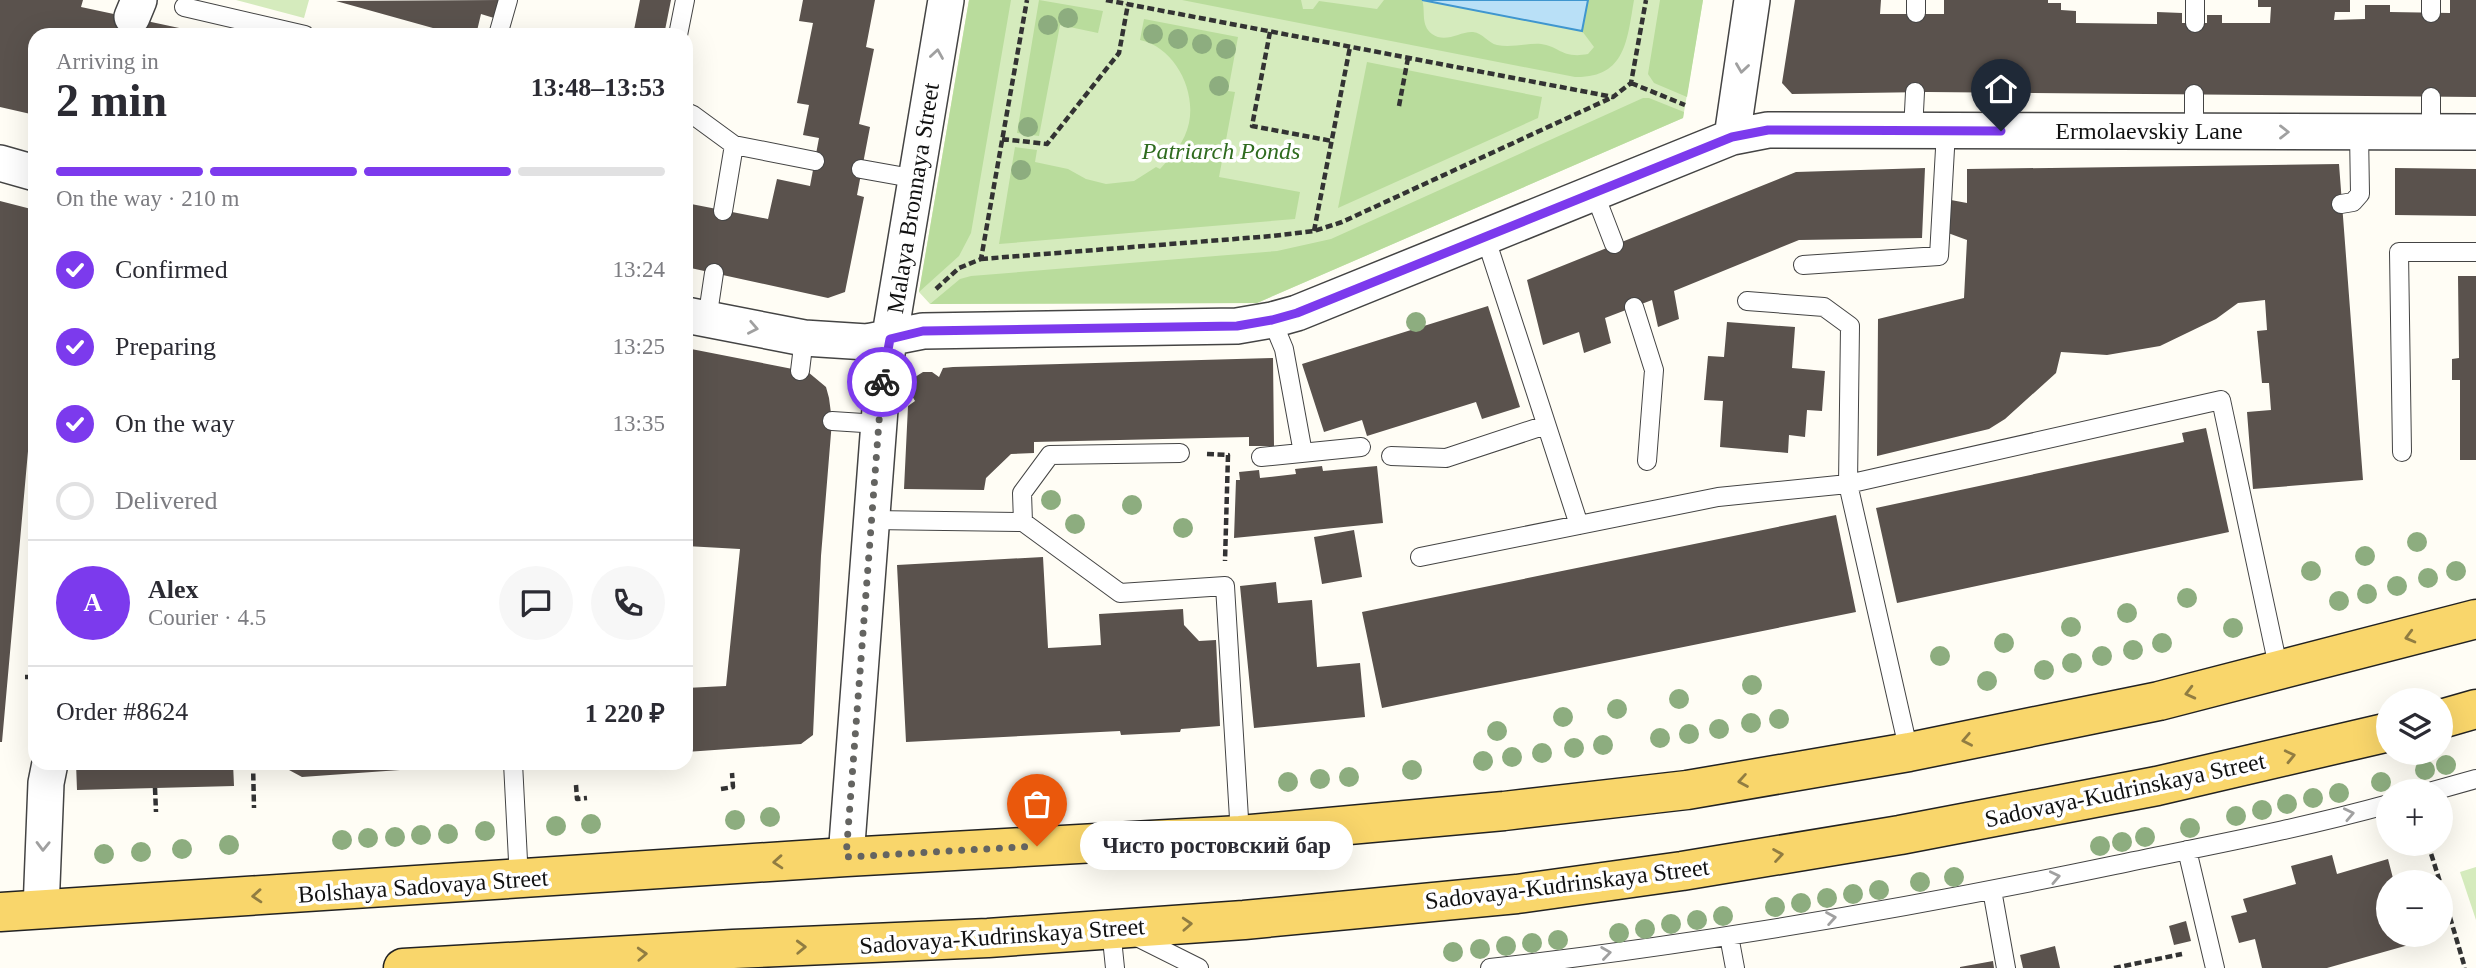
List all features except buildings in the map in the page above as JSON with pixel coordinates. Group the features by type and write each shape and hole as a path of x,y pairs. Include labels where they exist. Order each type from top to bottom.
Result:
{"main road":[{"path":"846,857 1240,835 1504,811 1687,790 1909,752 2159,701 2476,619"},
{"path":"2453,716 2476,709"},
{"name":"Sadovaya-Kudrinskaya Street","path":"403,968 733,949 919,943 1244,920 1517,894 1682,871 1900,835 2157,786 2376,735"},
{"name":"Bolshaya Sadovaya Street","path":"0,912 846,857"}],"street":[{"name":"Malaya Bronnaya Street","path":"846,857 882,383 946,0"},
{"path":"1732,137 1752,0"},
{"name":"Ermolaevskiy Lane","path":"696,317 802,355 923,331 1237,326 1272,320 1297,313 1732,137 1768,130 2476,132"},
{"path":"0,163 28,171"},
{"path":"41,910 45,797 49,770"}],"lane":[{"path":"500,28 509,0"},
{"path":"679,28 685,0"},
{"path":"2195,0 2195,23"},
{"path":"184,7 274,28"},
{"path":"1803,264 1939,256 1929,131 1915,92"},
{"path":"2194,94 2194,131"},
{"path":"2431,96 2431,132"},
{"path":"693,115 734,145 815,161"},
{"path":"2341,204 2353,202 2360,194 2359,132"},
{"path":"723,211 734,145"},
{"path":"861,169 917,179"},
{"path":"1594,192 1614,244"},
{"path":"1485,236 1579,525"},
{"path":"2402,452 2399,252 2476,252"},
{"path":"696,317 714,273"},
{"path":"1747,301 1824,307 1850,326 1848,484 1909,752"},
{"path":"1634,307 1654,370 1647,461"},
{"path":"1272,320 1284,349 1303,453"},
{"path":"1420,557 1718,497 1848,484 2221,400 2279,671"},
{"path":"832,421 879,424"},
{"path":"1391,456 1446,458 1546,425"},
{"path":"1261,457 1361,447"},
{"path":"1023,522 1022,493 1050,455 1180,453"},
{"path":"872,520 1023,522 1121,593 1225,586 1240,835"},
{"path":"513,770 519,880"},
{"path":"2453,785 2476,779"},
{"path":"1490,968 1729,936 1992,890 2376,807"},
{"path":"2187,849 2215,968"},
{"path":"1992,890 2006,968"},
{"path":"1115,968 1115,928 1199,968"},
{"path":"1729,936 1735,968"}],"path":[{"path":"981,259 1027,0"},
{"path":"1106,0 1613,97"},
{"path":"934,291 959,268 981,259 1272,236 1314,231 1342,222 1613,97 1631,83 1646,0"},
{"path":"1002,139 1046,144 1119,53 1128,4"},
{"path":"1270,32 1252,126 1332,141"},
{"path":"1314,231 1350,47"},
{"path":"1399,106 1408,58"},
{"path":"1631,83 1685,105"},
{"path":"1180,453 1228,455 1225,586"},
{"path":"253,770 254,808"},
{"path":"721,789 733,788 732,773"},
{"path":"576,785 577,799 587,798"},
{"path":"155,788 156,812"},
{"path":"2453,928 2465,968"},
{"path":"2114,968 2211,948"}],"green space":[{"path":"236,0 309,0 304,18"},
{"name":"Patriarch Ponds","path":"969,0 1703,0 1683,118 1257,303 930,304 919,292"},
{"path":"969,0 1011,0 971,233 959,256 919,292"},
{"path":"1039,0 1103,11 1098,33 1060,25 1039,136 1017,133"},
{"path":"1182,0 1301,0 1303,9 1313,9 1319,1 1377,9 1384,0 1422,0 1426,26 1437,37 1473,32 1497,45 1541,44 1566,54 1579,55 1588,54 1594,47 1582,31 1588,0 1634,0 1626,42 1614,64 1592,76 1575,77"},
{"path":"1660,0 1703,0 1687,97 1654,83 1648,74"},
{"path":"1144,19 1238,37 1228,91 1235,92 1219,177 1300,192 1295,219 999,244 1015,147 1037,150 1035,162 1068,169 1086,179 1106,184 1134,181 1156,167 1160,169 1178,148 1189,123 1186,84 1180,71 1163,51 1140,40"},
{"path":"1367,62 1542,97 1538,118 1338,208"},
{"path":"1643,98 1684,112 1683,118 1257,303 930,304 960,279 971,276 1277,251 1331,239"},
{"path":"2476,867 2476,920 2460,872"}],"water":[{"path":"1422,0 1588,0 1582,31"}],"way so far":[{"path":"882,382 846,857 1037,846"}],"place":[{"name":"Чисто ростовский бар","path":"1037,846"}],"route":[{"path":"882,382 890,339 923,331 1237,326 1297,313 1732,137 1768,130 2001,131"}]}
